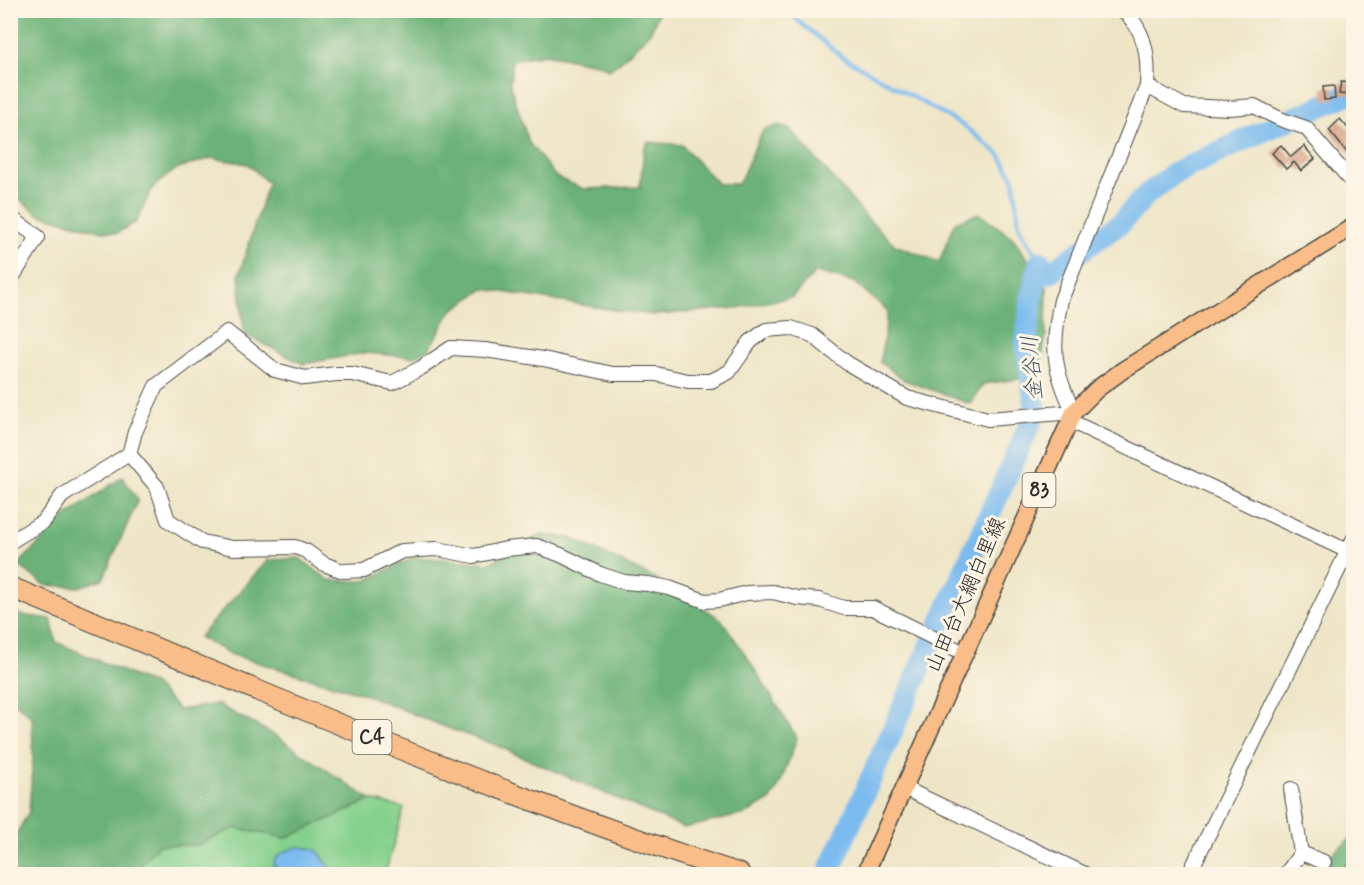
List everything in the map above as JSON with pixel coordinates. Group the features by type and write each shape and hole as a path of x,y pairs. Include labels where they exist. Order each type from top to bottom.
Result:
{"highway":[{"name":"C4","path":"10,587 417,756 600,825 740,874"}],"main road":[{"name":"山田台大網白里線","path":"865,874 1072,417 1097,389 1123,370 1353,226"}],"street":[{"path":"1072,417 1055,366 1055,327 1061,300 1147,86 1148,62 1144,43 1124,11"},
{"path":"1147,86 1184,106 1230,108 1254,106 1280,119 1306,128 1353,184"},
{"path":"10,217 38,237 10,281"},
{"path":"10,542 45,521 62,496 129,454 135,432 156,386 227,332 275,370 305,378 352,374 392,383 421,368 451,348 520,355 613,374 656,374 688,381 711,381 729,372 750,342 766,330 791,328 812,334 848,363 907,398 988,419 1072,417 1351,548 1190,874"},
{"path":"129,454 157,487 168,519 202,542 233,548 295,547 306,551 324,564 344,571 364,570 402,551 437,549 474,556 506,549 537,546 624,582 669,588 705,601 747,593 773,592 819,600 844,608 873,608 964,653"},
{"path":"904,788 1085,874"},
{"path":"1286,874 1301,853 1291,789"},
{"path":"1301,853 1324,862"},
{"path":"1351,874 1353,870"}],"green space":[{"path":"10,11 659,11 651,31 609,70 601,65 545,54 512,60 510,85 529,143 556,177 584,189 640,187 644,149 648,142 682,145 718,184 738,184 764,130 780,125 791,130 867,218 895,245 939,262 955,222 979,213 1013,238 1047,287 1046,335 1039,376 983,384 971,404 904,380 880,362 888,311 854,282 816,272 792,297 736,308 655,315 484,289 452,310 429,349 413,357 365,353 303,364 244,334 239,275 268,183 248,164 212,158 178,168 153,187 136,222 117,233 92,229 38,214 11,192"},
{"path":"122,477 138,500 103,579 79,587 45,585 18,565 64,518"},
{"path":"540,535 571,538 654,578 721,619 797,738 780,784 771,800 745,814 684,828 493,744 367,695 230,654 199,637 268,560 299,558 329,580 365,581 414,557 490,563"},
{"path":"12,614 51,619 56,642 154,685 179,710 217,704 276,736 371,800 286,838 235,828 197,845 158,845 140,865 139,874 11,874 11,843 29,812 33,757 32,717 16,703 11,703"},
{"path":"371,800 404,808 385,874 139,874 140,865 158,845 197,845 235,828 286,838"},
{"path":"1353,837 1353,874 1307,873"}],"water":[{"path":"297,847 317,851 335,874 281,874 274,866 275,859 284,852"}],"building":[{"path":"1341,82 1353,83 1353,95 1339,94"},
{"path":"1334,86 1335,99 1324,100 1323,87"},
{"path":"1340,119 1353,134 1353,160 1329,130"},
{"path":"1281,145 1291,157 1304,146 1315,159 1301,171 1294,162 1286,169 1272,153"}],"waterway":[{"path":"790,10 797,20 841,56 964,126 1000,155 1014,180 1019,226 1040,262"},
{"name":"金谷川","path":"1040,262 1049,273 1121,223 1146,195 1175,173 1263,131 1354,92"},
{"name":"金谷川","path":"828,874 1036,411 1026,343 1032,294 1040,262"}]}
